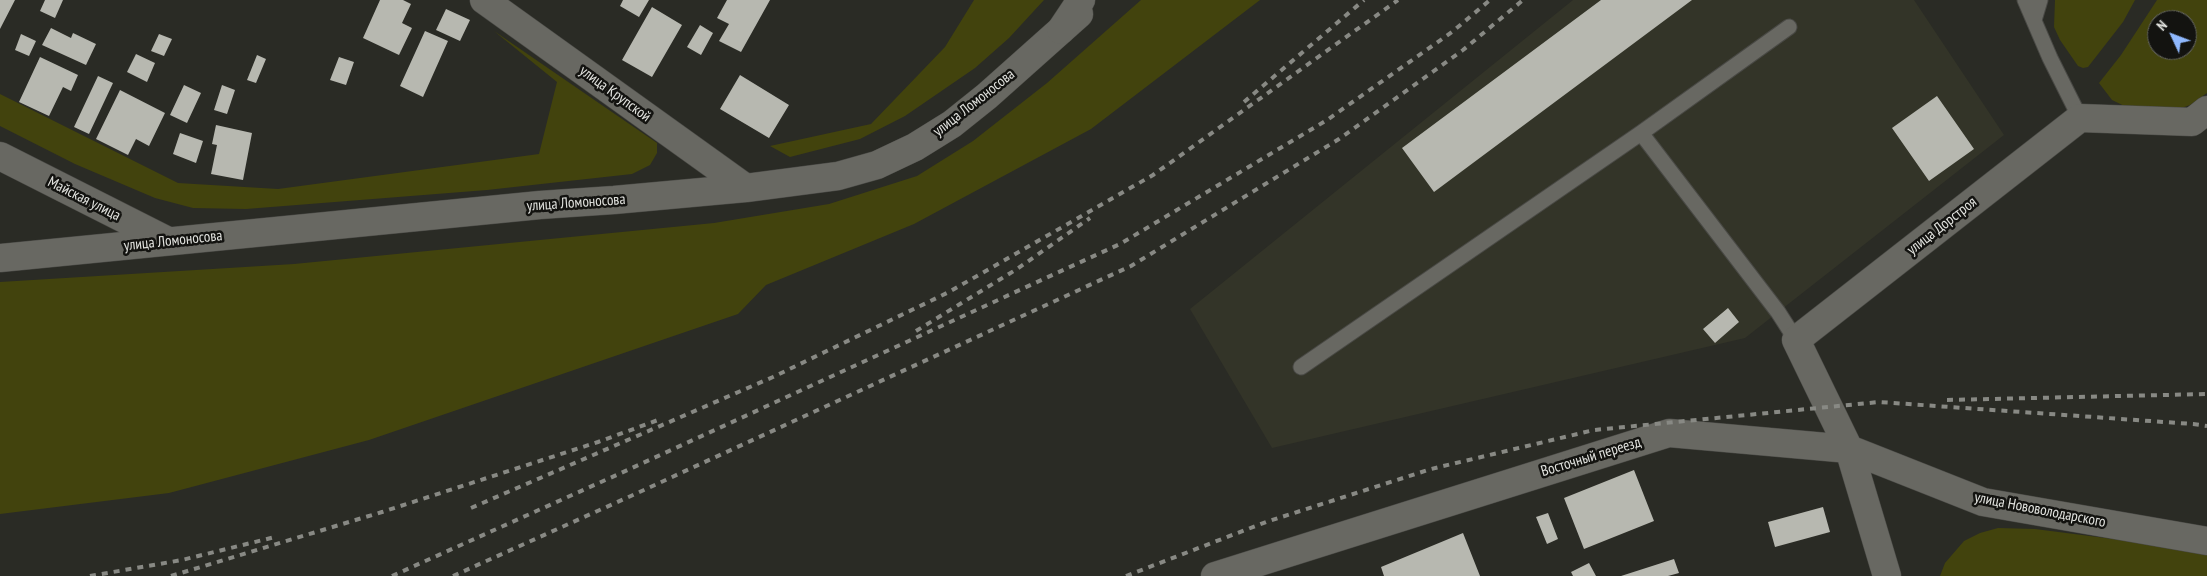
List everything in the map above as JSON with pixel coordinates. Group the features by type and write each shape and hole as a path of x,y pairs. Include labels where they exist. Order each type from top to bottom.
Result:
{"street":[{"name":"улица Крупской","path":"484,0 746,188"},
{"path":"1061,30 1081,0"},
{"name":"улица Ломоносова","path":"0,258 746,188 838,176 877,166 916,147 952,124 980,102 1094,0"},
{"path":"2080,118 2192,122 2207,110"},
{"name":"улица Дорстроя","path":"1796,340 2080,118"},
{"name":"Майская улица","path":"0,156 168,241"},
{"path":"1796,340 1849,449 1887,576"},
{"name":"Восточный переезд","path":"1215,576 1669,433 1849,449"},
{"name":"улица Нововолодарского","path":"1849,449 1982,502 2207,541"}],"lane":[{"path":"2025,0 2080,118"},
{"path":"2034,20 2040,0"},
{"path":"1301,367 1641,133 1789,27"},
{"path":"1641,133 1778,312 1796,340"}],"shaded area":[{"path":"974,0 1044,0 1009,38 975,68 905,116 860,139 790,157 770,146 871,124 945,47"},
{"path":"1141,0 1260,0 1091,129 914,224 766,285 738,314 369,440 169,493 0,514 0,282 294,264 714,223 829,204 917,176 973,141 1047,83"},
{"path":"1573,0 1914,0 2004,135 1745,338 1272,448 1190,309"},
{"path":"2055,0 2135,0 2123,22 2088,67 2083,68 2078,66 2060,40 2054,27"},
{"path":"2157,0 2207,0 2207,93 2190,105 2165,114 2141,114 2112,100 2099,83 2121,55 2147,15 2147,60 2197,60 2197,10 2150,10"},
{"path":"494,31 657,143 657,153 650,165 632,174 487,190 246,209 193,208 155,198 75,164 0,126 0,94 178,183 278,189 539,154 557,82"},
{"path":"1998,528 2035,529 2207,551 2207,576 1940,576 1945,563 1964,541 1980,533"}],"building":[{"path":"0,0 15,0 0,29"},
{"path":"45,0 63,0 55,18 40,11"},
{"path":"380,0 403,0 411,4 402,23 412,28 399,55 363,38"},
{"path":"623,0 649,0 639,17 620,6"},
{"path":"727,0 770,0 741,52 719,41 729,24 717,18"},
{"path":"1601,0 1692,0 1434,192 1402,148"},
{"path":"652,7 682,25 652,77 622,60"},
{"path":"446,9 470,20 460,41 436,30"},
{"path":"700,25 713,33 701,55 687,47"},
{"path":"51,28 71,38 73,33 96,44 86,65 42,45"},
{"path":"425,31 448,41 423,97 400,86"},
{"path":"21,34 36,41 29,56 15,50"},
{"path":"159,34 172,39 164,56 151,51"},
{"path":"136,54 155,63 147,82 127,72"},
{"path":"257,55 266,59 256,83 247,80"},
{"path":"40,57 78,75 71,91 63,87 49,116 19,102"},
{"path":"339,57 354,62 346,85 330,80"},
{"path":"740,75 789,105 769,138 720,109"},
{"path":"98,76 113,83 89,134 74,127"},
{"path":"184,85 201,93 187,123 170,115"},
{"path":"222,85 235,90 227,114 214,110"},
{"path":"120,90 165,113 149,146 136,139 128,155 96,139"},
{"path":"1937,96 1974,149 1929,181 1892,128"},
{"path":"216,125 252,133 243,180 211,174 217,145 212,144"},
{"path":"180,133 203,141 196,163 173,154"},
{"path":"1728,308 1739,322 1715,343 1703,329"},
{"path":"1634,470 1654,521 1584,549 1564,498"},
{"path":"1823,507 1830,532 1775,547 1768,522"},
{"path":"1548,513 1558,539 1547,544 1536,517"},
{"path":"1463,533 1480,576 1384,576 1381,567"},
{"path":"1674,559 1679,573 1668,576 1621,576"},
{"path":"1589,563 1596,576 1573,576 1571,572"}],"railway":[{"path":"1244,102 1364,0"},
{"path":"471,508 773,377 949,292 1153,175 1398,0"},
{"path":"392,576 1120,244 1327,120 1452,32 1490,0"},
{"path":"453,576 1131,266 1339,139 1463,50 1523,0"},
{"path":"916,331 1017,269 1090,218"},
{"path":"1947,400 2207,394"},
{"path":"1126,576 1266,522 1431,469 1594,430 1879,402 2207,426"},
{"path":"171,576 382,512 598,442 658,420"},
{"path":"90,576 182,560 275,537"}]}
